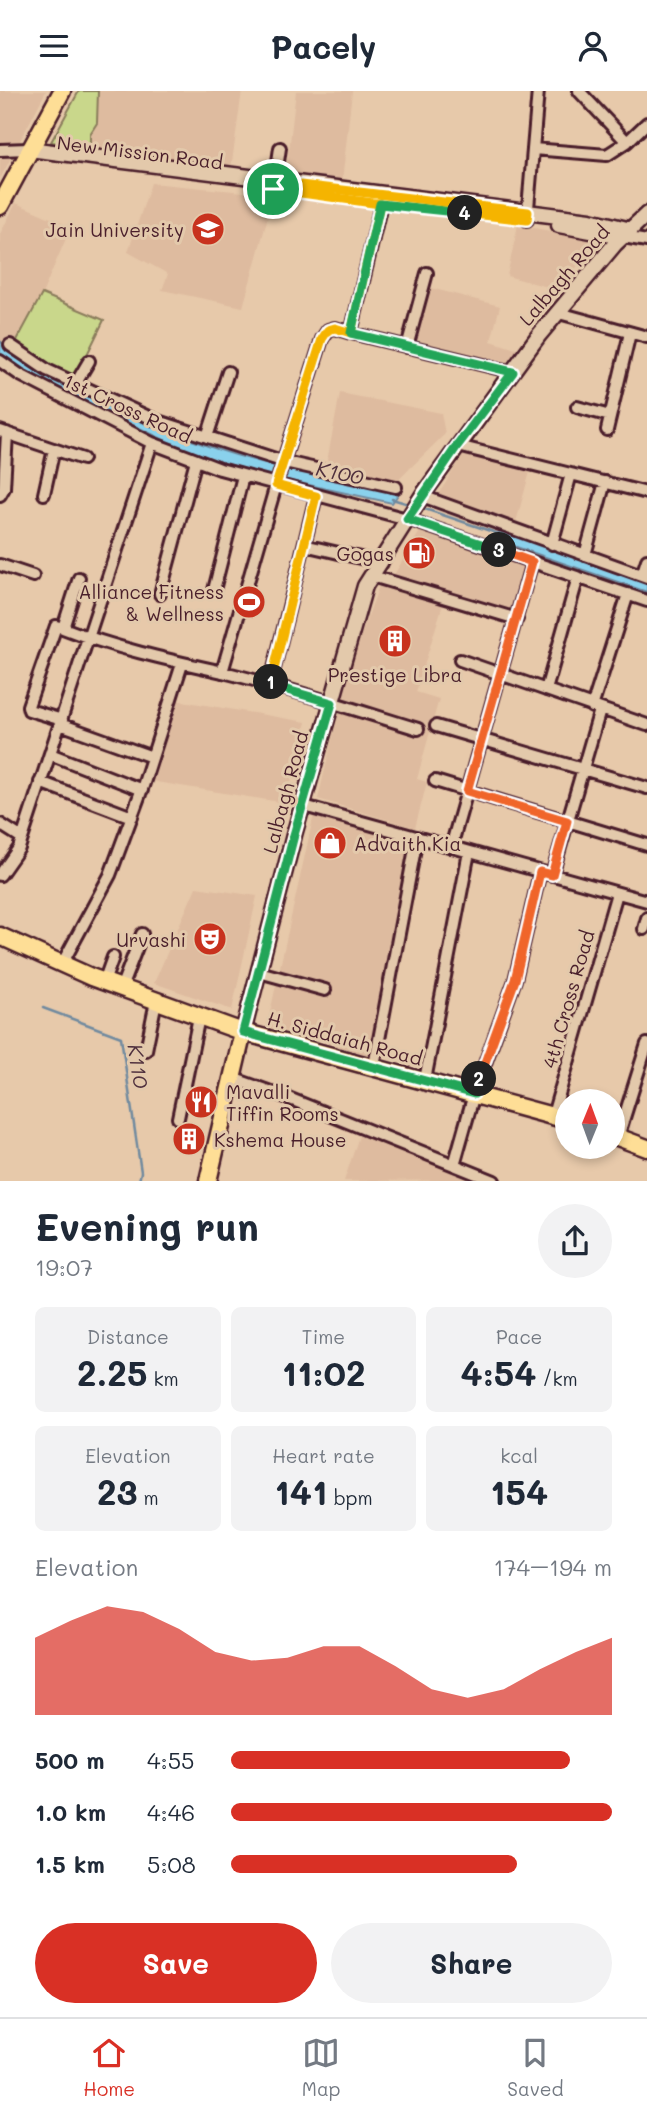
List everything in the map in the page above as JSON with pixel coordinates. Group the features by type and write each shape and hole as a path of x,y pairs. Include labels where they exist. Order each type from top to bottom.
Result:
{"main road":[{"path":"0,206 24,152 62,91"},
{"name":"New Mission Road","path":"24,152 274,186 380,204 528,216 627,234"},
{"path":"274,186 528,216"},
{"name":"Lalbagh Road","path":"208,1181 243,1032 365,586 422,496 539,335 647,213"},
{"name":"H. Siddaiah Road","path":"0,936 104,982 243,1032 555,1117"},
{"path":"625,1140 647,1148"}],"street":[{"path":"528,216 538,91"},
{"path":"579,91 627,142"},
{"path":"533,149 607,155 627,142 647,123"},
{"path":"274,186 280,148"},
{"path":"0,150 24,152"},
{"path":"351,333 380,204"},
{"path":"627,234 647,241"},
{"path":"407,347 427,272"},
{"path":"559,313 647,337"},
{"path":"222,672 322,339 328,330 335,328 513,372"},
{"path":"607,429 630,333"},
{"path":"10,345 47,370 155,420 284,464 396,487"},
{"name":"1st Cross Road","path":"0,361 20,376 152,443 196,460 243,476 278,481 316,496 410,515 532,562 647,601"},
{"path":"76,383 89,361"},
{"path":"207,437 228,372"},
{"path":"577,407 610,416"},
{"path":"0,495 4,488 3,432 83,459"},
{"path":"0,875 19,848 152,443"},
{"path":"457,446 647,493"},
{"path":"44,494 54,449"},
{"path":"160,594 196,460"},
{"path":"552,544 571,474"},
{"path":"214,590 243,476"},
{"path":"585,555 605,482"},
{"path":"270,685 316,496"},
{"path":"422,496 644,576 647,560"},
{"path":"304,545 382,563"},
{"path":"451,847 502,676 532,562"},
{"path":"0,565 33,576"},
{"path":"372,576 517,619"},
{"path":"546,690 578,577"},
{"path":"63,628 79,578"},
{"path":"552,875 628,594"},
{"path":"152,757 29,710 28,706 56,625 90,638 270,685 418,729"},
{"path":"460,660 647,725"},
{"path":"62,964 103,890 142,790 182,664"},
{"path":"436,726 647,788"},
{"path":"50,754 142,790"},
{"path":"435,781 647,845"},
{"path":"40,782 132,817"},
{"path":"304,806 647,901"},
{"path":"0,824 22,838"},
{"path":"374,1066 417,838"},
{"path":"425,1080 469,852"},
{"path":"454,1165 474,1094 515,980 540,872"},
{"name":"4th Cross Road","path":"567,1089 617,893"},
{"path":"121,988 142,934"},
{"path":"104,982 113,957"},
{"path":"259,972 325,990"},
{"path":"146,1050 156,1001"},
{"path":"178,1118 199,1017"},
{"path":"625,1107 647,1044"},
{"path":"232,1078 494,1181"}],"shaded area":[{"path":"0,91 46,91 0,179"},
{"path":"79,91 242,91 231,169 52,142"},
{"path":"296,91 352,91 342,182 286,176"},
{"path":"151,183 274,195 243,307 162,290 168,274 128,252"},
{"path":"16,203 71,227 42,294 11,350 0,341 0,234"},
{"path":"518,225 597,241 559,290 507,276"},
{"path":"427,287 500,306 491,341 522,351 509,366 414,340"},
{"path":"340,393 441,413 445,434 396,482 326,467"},
{"path":"465,452 531,468 514,529 436,498"},
{"path":"422,528 531,564 516,612 394,575"},
{"path":"380,583 443,604 416,692 439,699 417,779 427,782 415,828 318,799 348,671"},
{"path":"176,700 306,722 286,803 150,781"},
{"path":"314,814 414,842 372,1056 267,1026"},
{"name":"Urvashi","path":"196,887 257,896 232,1010 154,983"},
{"path":"359,1136 487,1180 344,1181"}],"green space":[{"path":"79,91 98,91 97,123 90,134 90,148 51,142"},
{"path":"42,294 104,320 75,379 48,367 15,344"}],"water":[{"name":"K100","path":"0,341 11,350 133,414 208,446 279,467 400,492 392,503 267,476 189,452 27,374 0,354"},
{"path":"500,530 647,579 647,592 496,540"}],"waterway":[{"name":"K100","path":"392,499 409,504"},
{"name":"K100","path":"422,508 499,534"},
{"name":"K110","path":"43,1008 121,1037 141,1172 139,1181"}],"place":[{"name":"Jain University","path":"208,229"},
{"name":"Gogas","path":"419,553"},
{"name":"Alliance Fitness & Wellness","path":"249,602"},
{"name":"Prestige Libra","path":"395,641"},
{"name":"Advaith Kia","path":"330,843"},
{"name":"Urvashi","path":"210,939"},
{"name":"Mavalli Tiffin Rooms","path":"201,1102"},
{"name":"Kshema House","path":"189,1139"}],"route":[{"path":"273,189 275,182 528,212 527,220 380,204 379,211 351,333 513,372 457,446 407,519 532,562 502,676 467,791 567,821 552,875 540,872 515,980 474,1094 243,1032 294,835 332,703 270,685 316,496 276,485 322,339 328,330 335,328 351,333 380,204 273,189"}]}
